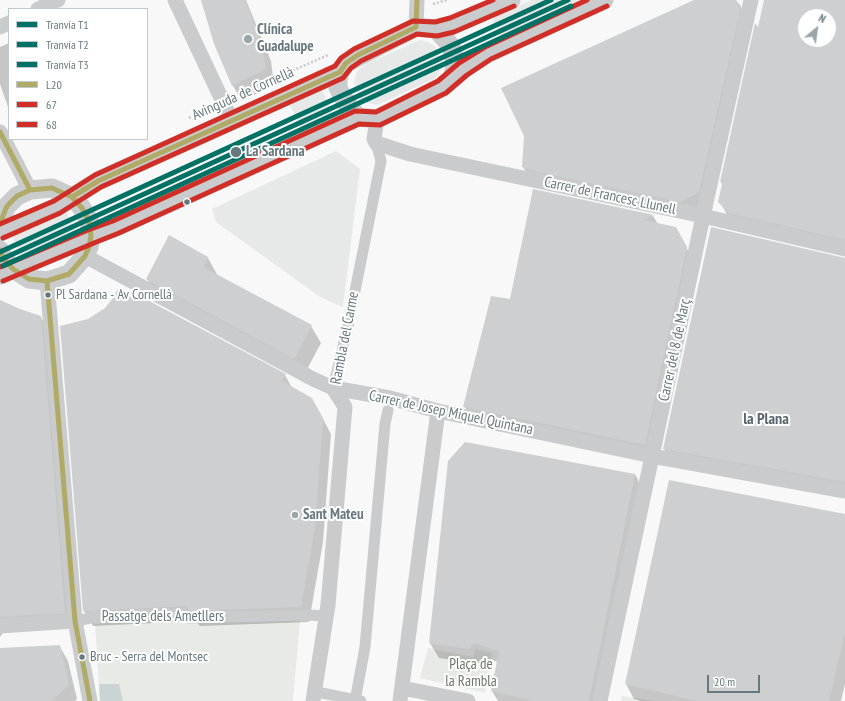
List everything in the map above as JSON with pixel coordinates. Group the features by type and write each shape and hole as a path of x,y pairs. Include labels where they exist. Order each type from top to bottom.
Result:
{"street":[{"path":"40,8 58,0"},
{"path":"175,0 232,121"},
{"path":"436,29 463,21 511,0"},
{"path":"6,272 116,227 358,117 377,119 442,87 488,53 604,0"},
{"name":"Carrer del 8 de Març","path":"600,701 703,216 751,0"},
{"path":"416,13 436,29 450,43 455,61 453,78"},
{"name":"Avinguda de Cornellà","path":"0,232 57,207 98,181 340,72 342,66 416,13"},
{"path":"340,72 338,88 348,106 358,117"},
{"name":"Rambla del Carme","path":"377,119 374,139 381,161 348,326 333,388 345,407 317,697 357,701 364,647 384,432 388,410"},
{"path":"0,132 30,190"},
{"name":"Carrer de Francesc Llunell","path":"376,143 410,154 703,216 845,249"},
{"path":"0,223 7,206 17,196 30,190 52,188 72,197 82,208 89,221 91,236 89,247 85,256 69,274 47,281 29,279 6,272"},
{"path":"0,250 4,259 6,272"},
{"name":"Carrer de Josep Miquel Quintana","path":"85,256 313,379 333,388 390,398 438,411 652,456 845,491"},
{"path":"47,281 75,621 90,701"},
{"path":"438,411 401,694 468,701"},
{"name":"Passatge dels Ametllers","path":"0,626 75,621 96,617 183,614 188,618 309,615 326,616"}],"path":[{"path":"416,13 447,0"},
{"name":"Avinguda de Cornellà","path":"182,121 335,52"}],"shaded area":[{"path":"531,0 583,0 501,38 492,18"},
{"path":"420,40 428,42 436,47 443,63 439,73 434,79 377,105 368,103 360,98 354,83 359,69 368,63"},
{"path":"322,90 335,118 303,133 290,105"},
{"path":"336,151 360,169 343,307 320,297 216,222 212,209"},
{"path":"66,211 75,231 21,255 12,236"},
{"path":"99,684 119,684 123,701 100,701"}],"green space":[{"path":"182,618 300,619 293,701 100,701 95,624"},
{"name":"Plaça de la Rambla","path":"428,648 473,657 475,649 492,653 485,693 420,678"},
{"path":"622,696 655,701 621,701"}],"building":[{"name":"Clínica Guadalupe","path":"201,0 245,0 262,45 266,69 232,86 214,44"},
{"path":"694,0 736,0 741,6 699,192 680,202 537,172 522,167 524,136 501,88"},
{"path":"764,0 845,0 845,240 729,213 718,202 723,180 720,182 755,23 758,27"},
{"path":"533,189 654,215 643,220 676,227 687,247 645,445 463,407 491,296 510,299"},
{"path":"711,227 845,258 845,482 663,449"},
{"path":"169,235 208,257 203,267 312,325 294,359 146,279"},
{"path":"118,289 135,299 138,295 286,374 282,381 312,398 323,418 315,527 301,607 190,611 187,606 83,611 60,326 88,319 105,308"},
{"path":"0,300 41,316 65,613 0,617"},
{"path":"465,442 635,474 589,701 534,701 491,691 499,651 474,643 469,649 429,643 448,461"},
{"path":"669,480 845,514 845,632 829,701 697,701 625,684"},
{"path":"60,645 69,685 51,701 0,701 0,648"}],"tram line":[{"name":"T3","path":"0,252 551,0"},
{"name":"T1","path":"0,260 568,0"},
{"name":"T2","path":"3,266 571,6"}],"transit line":[{"name":"L20","path":"72,197 98,181 340,72 346,63 358,55 416,27 417,0"},
{"name":"68","path":"0,224 54,201 95,175 335,66 341,58 354,49 413,21 435,22 450,18 493,0"},
{"name":"68","path":"0,267 113,221 355,111 376,112 438,81 459,63 485,47 587,0"},
{"name":"67","path":"3,238 60,213 101,187 343,78 351,68 361,61 417,34 437,36 454,32 514,6"},
{"name":"67","path":"3,281 119,233 359,124 380,125 446,93 467,75 491,59 607,6"},
{"name":"L20","path":"0,132 30,190"},
{"name":"L20","path":"0,223 7,206 17,196 30,190 52,188 72,197 82,208 89,221 91,236 89,247 85,256 69,274 47,281 29,279 13,269 4,259 0,250"},
{"name":"L20","path":"47,281 75,621 90,701"}],"place":[{"name":"Clínica Guadalupe","path":"248,39"},
{"name":"La Sardana","path":"236,152"},
{"name":"Pl Sardana - Av Cornellà","path":"48,295"},
{"name":"Sant Mateu","path":"295,515"},
{"name":"Bruc - Serra del Montsec","path":"82,657"}],"district":[{"name":"la Plana","path":"766,419"}]}
